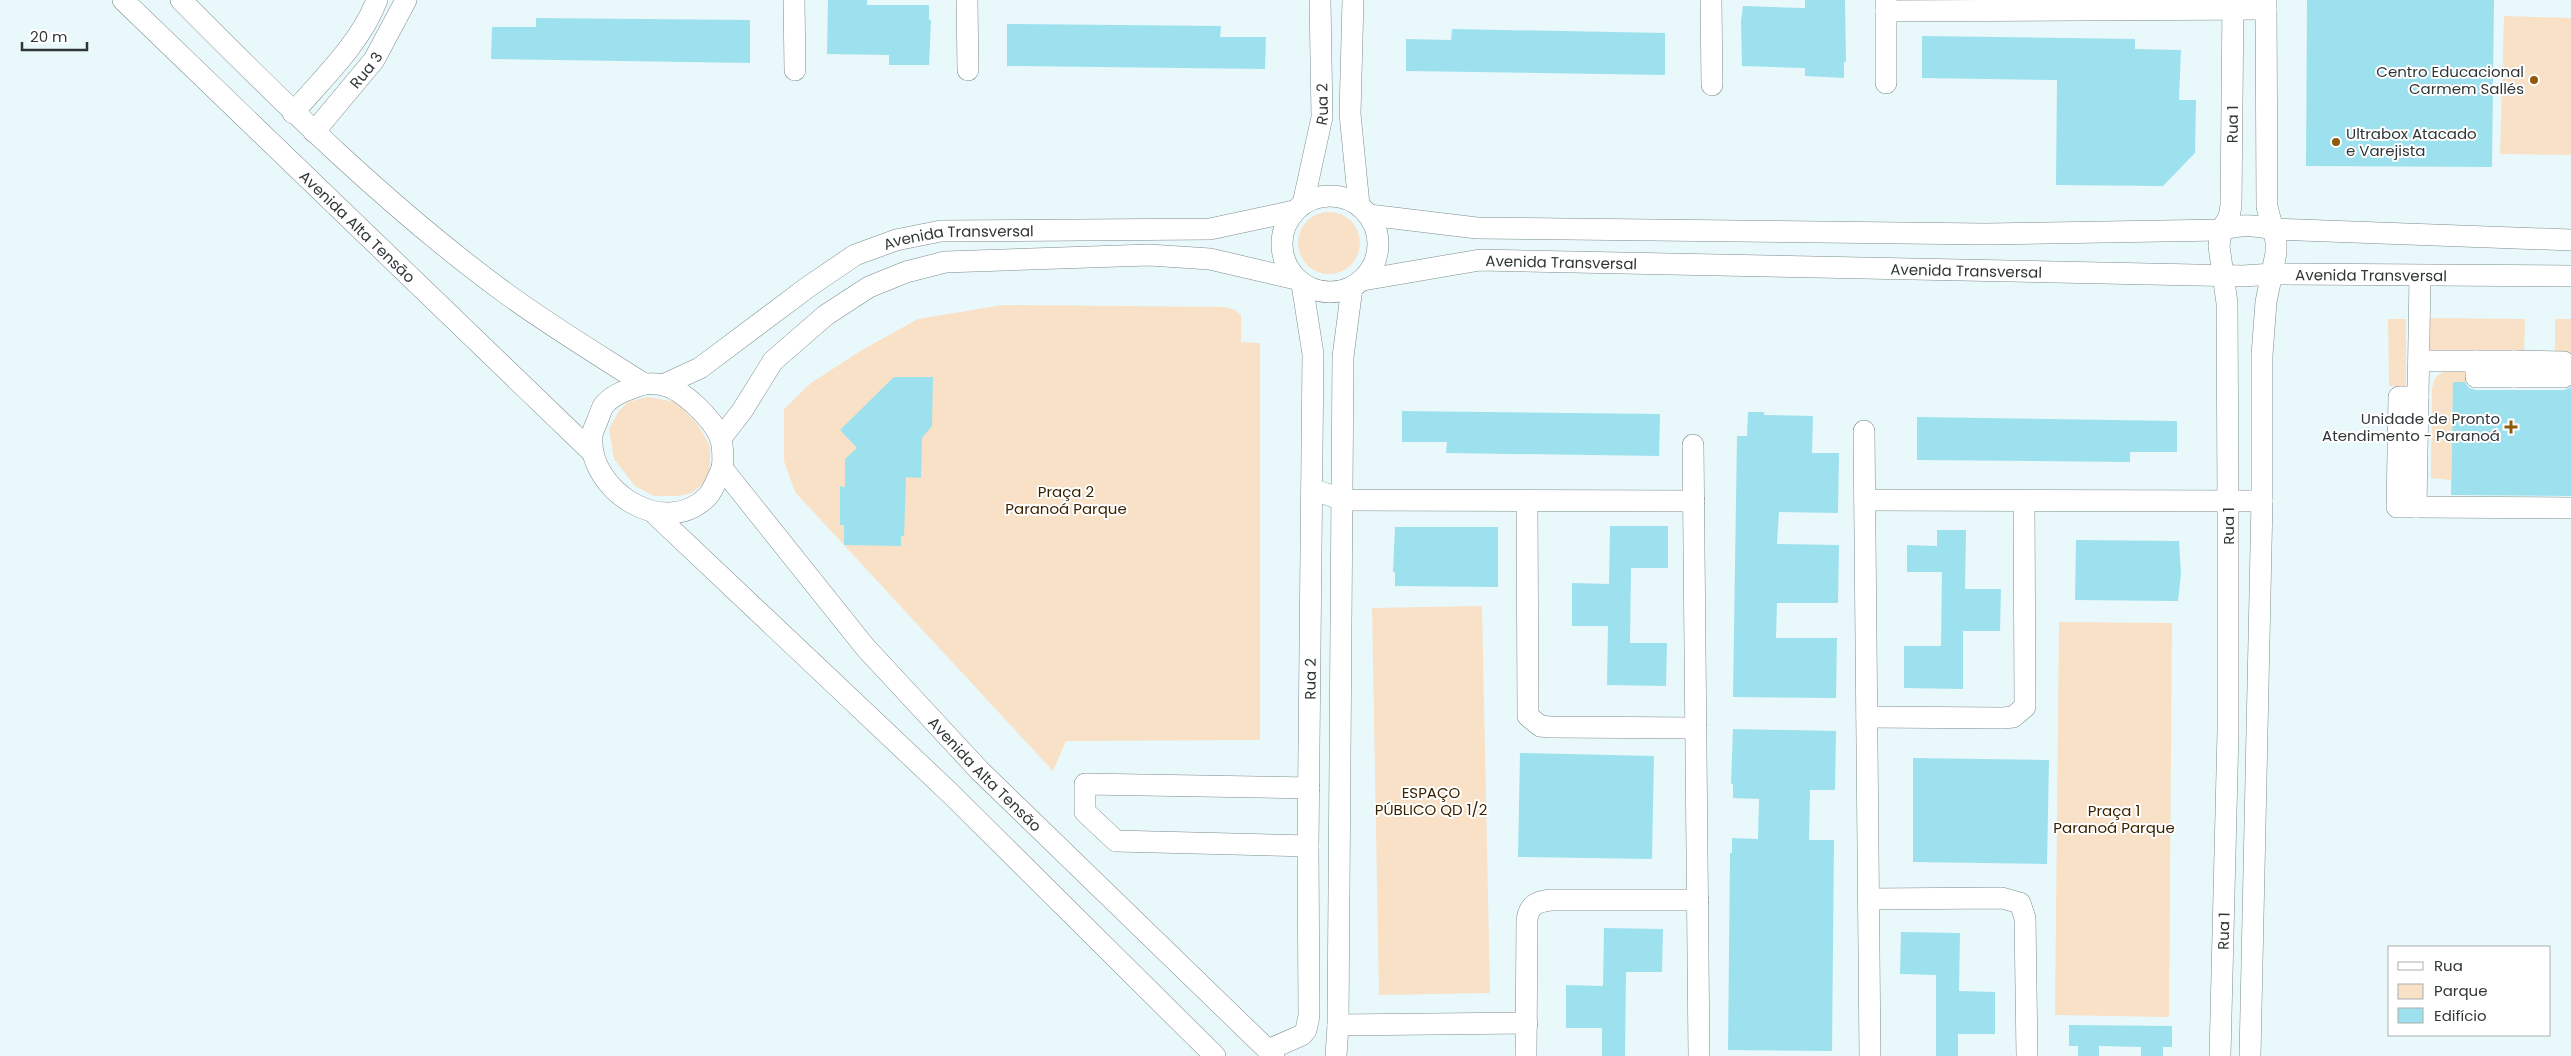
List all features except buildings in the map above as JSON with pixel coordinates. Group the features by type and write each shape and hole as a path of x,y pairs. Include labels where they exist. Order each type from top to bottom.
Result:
{"street":[{"name":"Avenida Alta Tensāo","path":"123,0 594,453"},
{"path":"181,0 314,132 412,219 505,293 653,384 687,398 698,408 721,438 722,468 708,496 696,506 682,513 656,514"},
{"name":"Rua 3","path":"293,113 349,49 363,28 377,0"},
{"name":"Rua 3","path":"314,132 374,60 406,0"},
{"path":"794,0 795,70"},
{"path":"967,0 968,70"},
{"name":"Rua 2","path":"1298,207 1322,117 1320,0"},
{"name":"Rua 2","path":"1353,0 1350,114 1364,210"},
{"path":"1711,0 1712,85"},
{"name":"Rua 1","path":"2220,1056 2228,731 2228,502 2227,312 2219,246 2221,230 2229,217 2231,206 2233,4"},
{"path":"1886,83 1886,6 2266,5"},
{"name":"Rua 1","path":"2250,1056 2262,501 2262,355 2266,302 2276,253 2273,229 2267,207 2266,5"},
{"name":"Avenida Transversal","path":"653,384 700,368 808,287 855,255 896,240 941,231 1210,229 1298,207 1316,198 1331,196 1345,198 1364,210 1477,228 1985,234 2221,230 2237,225 2253,225 2273,229 2571,240"},
{"path":"1298,207 1286,223 1281,245 1286,267 1299,282"},
{"path":"1358,284 1372,268 1377,255 1378,241 1376,228 1364,210"},
{"name":"Avenida Transversal","path":"721,438 742,411 773,361 826,315 869,287 906,272 945,262 1149,255 1210,258 1299,282 1314,290 1326,293 1358,284 1480,260 2222,275 2571,276"},
{"path":"2420,276 2418,398 2399,397 2398,507 2571,508"},
{"name":"Rua 2","path":"1271,1053 1302,1035 1308,1023 1313,354 1299,282"},
{"name":"Rua 2","path":"1336,1056 1338,1025 1343,357 1358,284"},
{"path":"2419,361 2476,361 2476,377 2514,369 2568,370"},
{"path":"653,384 614,396 603,406 592,436 594,453 599,469 627,501 656,514 950,793 1215,1056"},
{"path":"1864,431 1870,1056"},
{"path":"1693,445 1700,1056"},
{"name":"Avenida Alta Tensão","path":"722,468 864,647 979,770 1271,1053"},
{"path":"1312,489 1343,500 1694,501"},
{"path":"1865,500 2262,501"},
{"path":"1527,501 1528,716 1533,722 1550,727 1696,728"},
{"path":"1867,717 2003,718 2013,717 2025,707 2024,501"},
{"path":"1308,846 1116,841 1085,812 1085,784 1310,788"},
{"path":"1869,899 2002,898 2020,903 2026,918 2027,1056"},
{"path":"1526,1056 1527,920 1528,911 1532,905 1550,900 1698,900"},
{"path":"1338,1025 1527,1023"}],"green space":[{"name":"Centro Educacional Carmem Sallés","path":"2504,16 2571,18 2571,155 2500,154"},
{"path":"1329,212 1341,214 1351,221 1358,231 1360,243 1358,255 1351,265 1341,272 1329,274 1317,272 1307,265 1300,255 1298,243 1300,231 1307,221 1317,214"},
{"name":"Praça 2 Paranoá Parque","path":"1003,305 1226,307 1235,310 1241,315 1241,342 1260,343 1260,740 1066,741 1053,771 795,492 784,461 784,409 811,383 862,350 918,319"},
{"path":"2429,318 2525,319 2524,355 2434,353 2429,349"},
{"path":"2388,319 2406,319 2406,386 2389,386"},
{"path":"2555,319 2571,319 2571,354 2555,354"},
{"path":"2444,371 2468,372 2468,382 2453,382 2451,480 2431,478 2432,388 2435,378"},
{"path":"648,397 676,402 698,425 710,446 710,468 703,484 691,493 678,496 654,496 635,486 614,459 609,429 619,411 628,402"},
{"name":"ESPAÇO PÚBLICO QD 1/2","path":"1482,606 1490,993 1379,995 1372,608"},
{"name":"Praça 1 Paranoá Parque","path":"2059,622 2172,623 2169,1017 2055,1015"}],"place":[{"name":"Centro Educacional Carmem Sallés","path":"2534,80"},
{"name":"Ultrabox Atacado e Varejista","path":"2336,142"},
{"name":"Unidade de Pronto Atendimento - Paranoá","path":"2511,427"}]}
